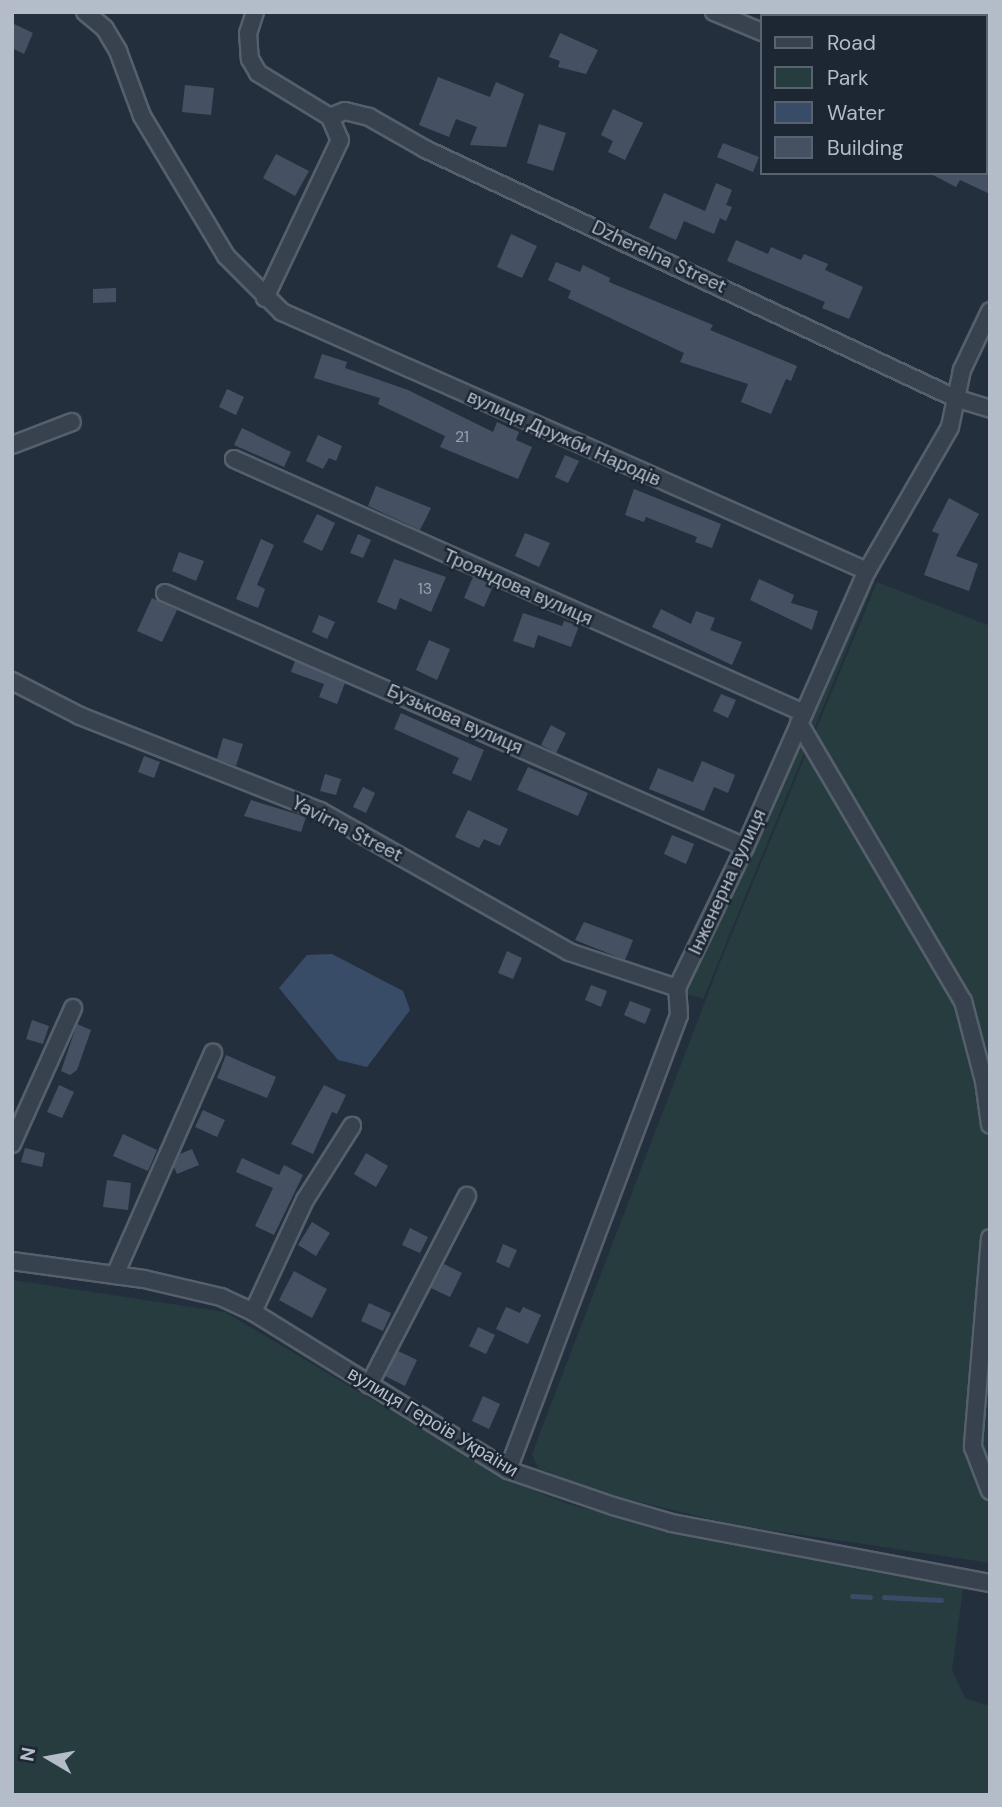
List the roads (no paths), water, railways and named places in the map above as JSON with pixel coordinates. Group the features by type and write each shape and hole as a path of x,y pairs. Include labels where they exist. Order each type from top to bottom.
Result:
{"street":[{"name":"вулиця Дружби Народів","path":"85,12 105,29 118,51 142,116 226,256 265,298 282,312 867,571"},
{"path":"255,12 248,33 250,59 258,73 330,117 340,140 334,158 265,298"},
{"path":"714,12 760,31"},
{"name":"Dzherelna Street","path":"330,117 345,111 369,117 425,149 618,236 955,398 990,409"},
{"name":"Інженерна вулиця","path":"508,1470 678,1015 677,988 745,847 867,571 950,427 962,370 990,311"},
{"path":"12,445 72,422"},
{"name":"Трояндова вулиця","path":"234,459 802,718"},
{"name":"Бузькова вулиця","path":"165,593 745,847"},
{"name":"Yavirna Street","path":"12,681 80,716 320,811 569,952 677,988"},
{"path":"802,718 963,1001 984,1082 990,1125"},
{"path":"12,1144 73,1008"},
{"path":"115,1275 213,1053"},
{"path":"253,1312 305,1200 352,1126"},
{"path":"369,1385 467,1196"},
{"path":"990,1238 973,1447 990,1491"},
{"name":"вулиця Героїв України","path":"12,1261 187,1287 253,1312 508,1470 672,1523 990,1583"}],"water":[{"path":"332,954 403,991 410,1010 367,1067 338,1060 279,988 307,955"}],"waterway":[{"path":"852,1596 870,1597"},
{"path":"884,1597 941,1600"}]}
